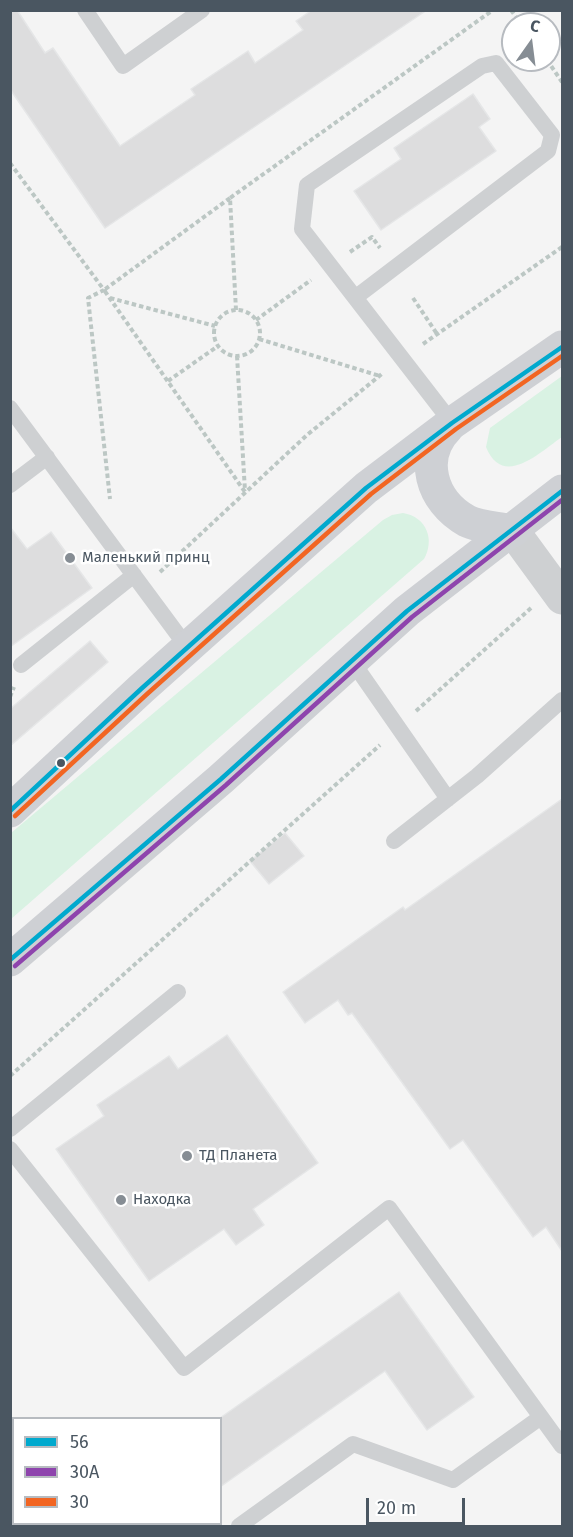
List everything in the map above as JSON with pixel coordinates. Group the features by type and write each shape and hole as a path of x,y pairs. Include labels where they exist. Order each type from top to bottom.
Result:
{"main road":[{"path":"10,811 187,647 366,488 452,423 562,347"},
{"path":"452,423 438,440 431,461 431,472 437,492 451,509 469,522 513,531"},
{"path":"10,960 212,787 407,611 562,491"}],"street":[{"path":"513,531 559,593"}],"lane":[{"path":"85,10 123,66 202,10"},
{"path":"356,297 548,151 552,135 496,63 482,66 307,185 302,229 452,423"},
{"path":"10,408 187,647"},
{"path":"10,485 47,457"},
{"path":"21,665 139,581"},
{"path":"352,661 448,799"},
{"path":"394,841 448,799 562,700"},
{"path":"10,1129 178,992"},
{"path":"10,1149 184,1368 389,1208 562,1446"},
{"path":"239,1527 353,1444 453,1480 541,1417"}],"path":[{"path":"10,162 110,297 245,492"},
{"path":"116,550 88,298 104,290 230,198"},
{"path":"342,257 372,237 382,251"},
{"path":"139,581 245,492 307,435 402,358 562,247"},
{"path":"256,320 316,276"},
{"path":"110,297 215,326"},
{"path":"413,298 437,334"},
{"path":"236,310 244,311 256,320 259,339 251,351 237,356 223,351 218,346 215,326 223,315 236,310"},
{"path":"259,339 380,376"},
{"path":"168,381 218,346"},
{"path":"237,356 245,492"},
{"path":"10,1076 502,632 559,593"}],"green space":[{"path":"562,376 562,437 533,458 522,463 512,466 502,465 493,459 486,447 490,428"},
{"path":"403,513 418,519 427,530 429,544 424,559 11,919 11,833 383,520"}],"building":[{"path":"10,10 17,10 45,53 53,48 120,146 195,95 191,89 248,51 255,63 303,30 296,21 312,10 427,10 105,228 10,89"},
{"path":"473,94 490,119 479,127 496,151 381,230 354,191 401,159 394,148"},
{"path":"10,527 27,549 51,532 92,588 10,647"},
{"path":"90,641 108,662 10,746 10,709"},
{"path":"562,799 562,1251 546,1227 533,1237 463,1140 450,1149 352,1013 348,1015 338,1000 305,1023 283,992 403,907 405,910"},
{"path":"285,833 304,856 269,884 250,861"},
{"name":"ТД Планета","path":"227,1035 318,1163 253,1209 264,1225 236,1245 224,1229 149,1281 56,1149 104,1116 97,1105 169,1056 178,1069"},
{"path":"399,1292 474,1397 427,1430 385,1371 222,1486 221,1417"}],"transit line":[{"name":"56","path":"10,811 141,689 366,488 452,423 562,347"},
{"name":"30","path":"15,816 146,695 371,494 456,429 562,356"},
{"name":"56","path":"10,960 221,779 407,611 562,491"},
{"name":"30А","path":"15,966 226,785 412,617 562,500"}],"place":[{"name":"Маленький принц","path":"70,558"},
{"name":"ТД Планета","path":"187,1156"},
{"name":"Находка","path":"121,1200"}]}
